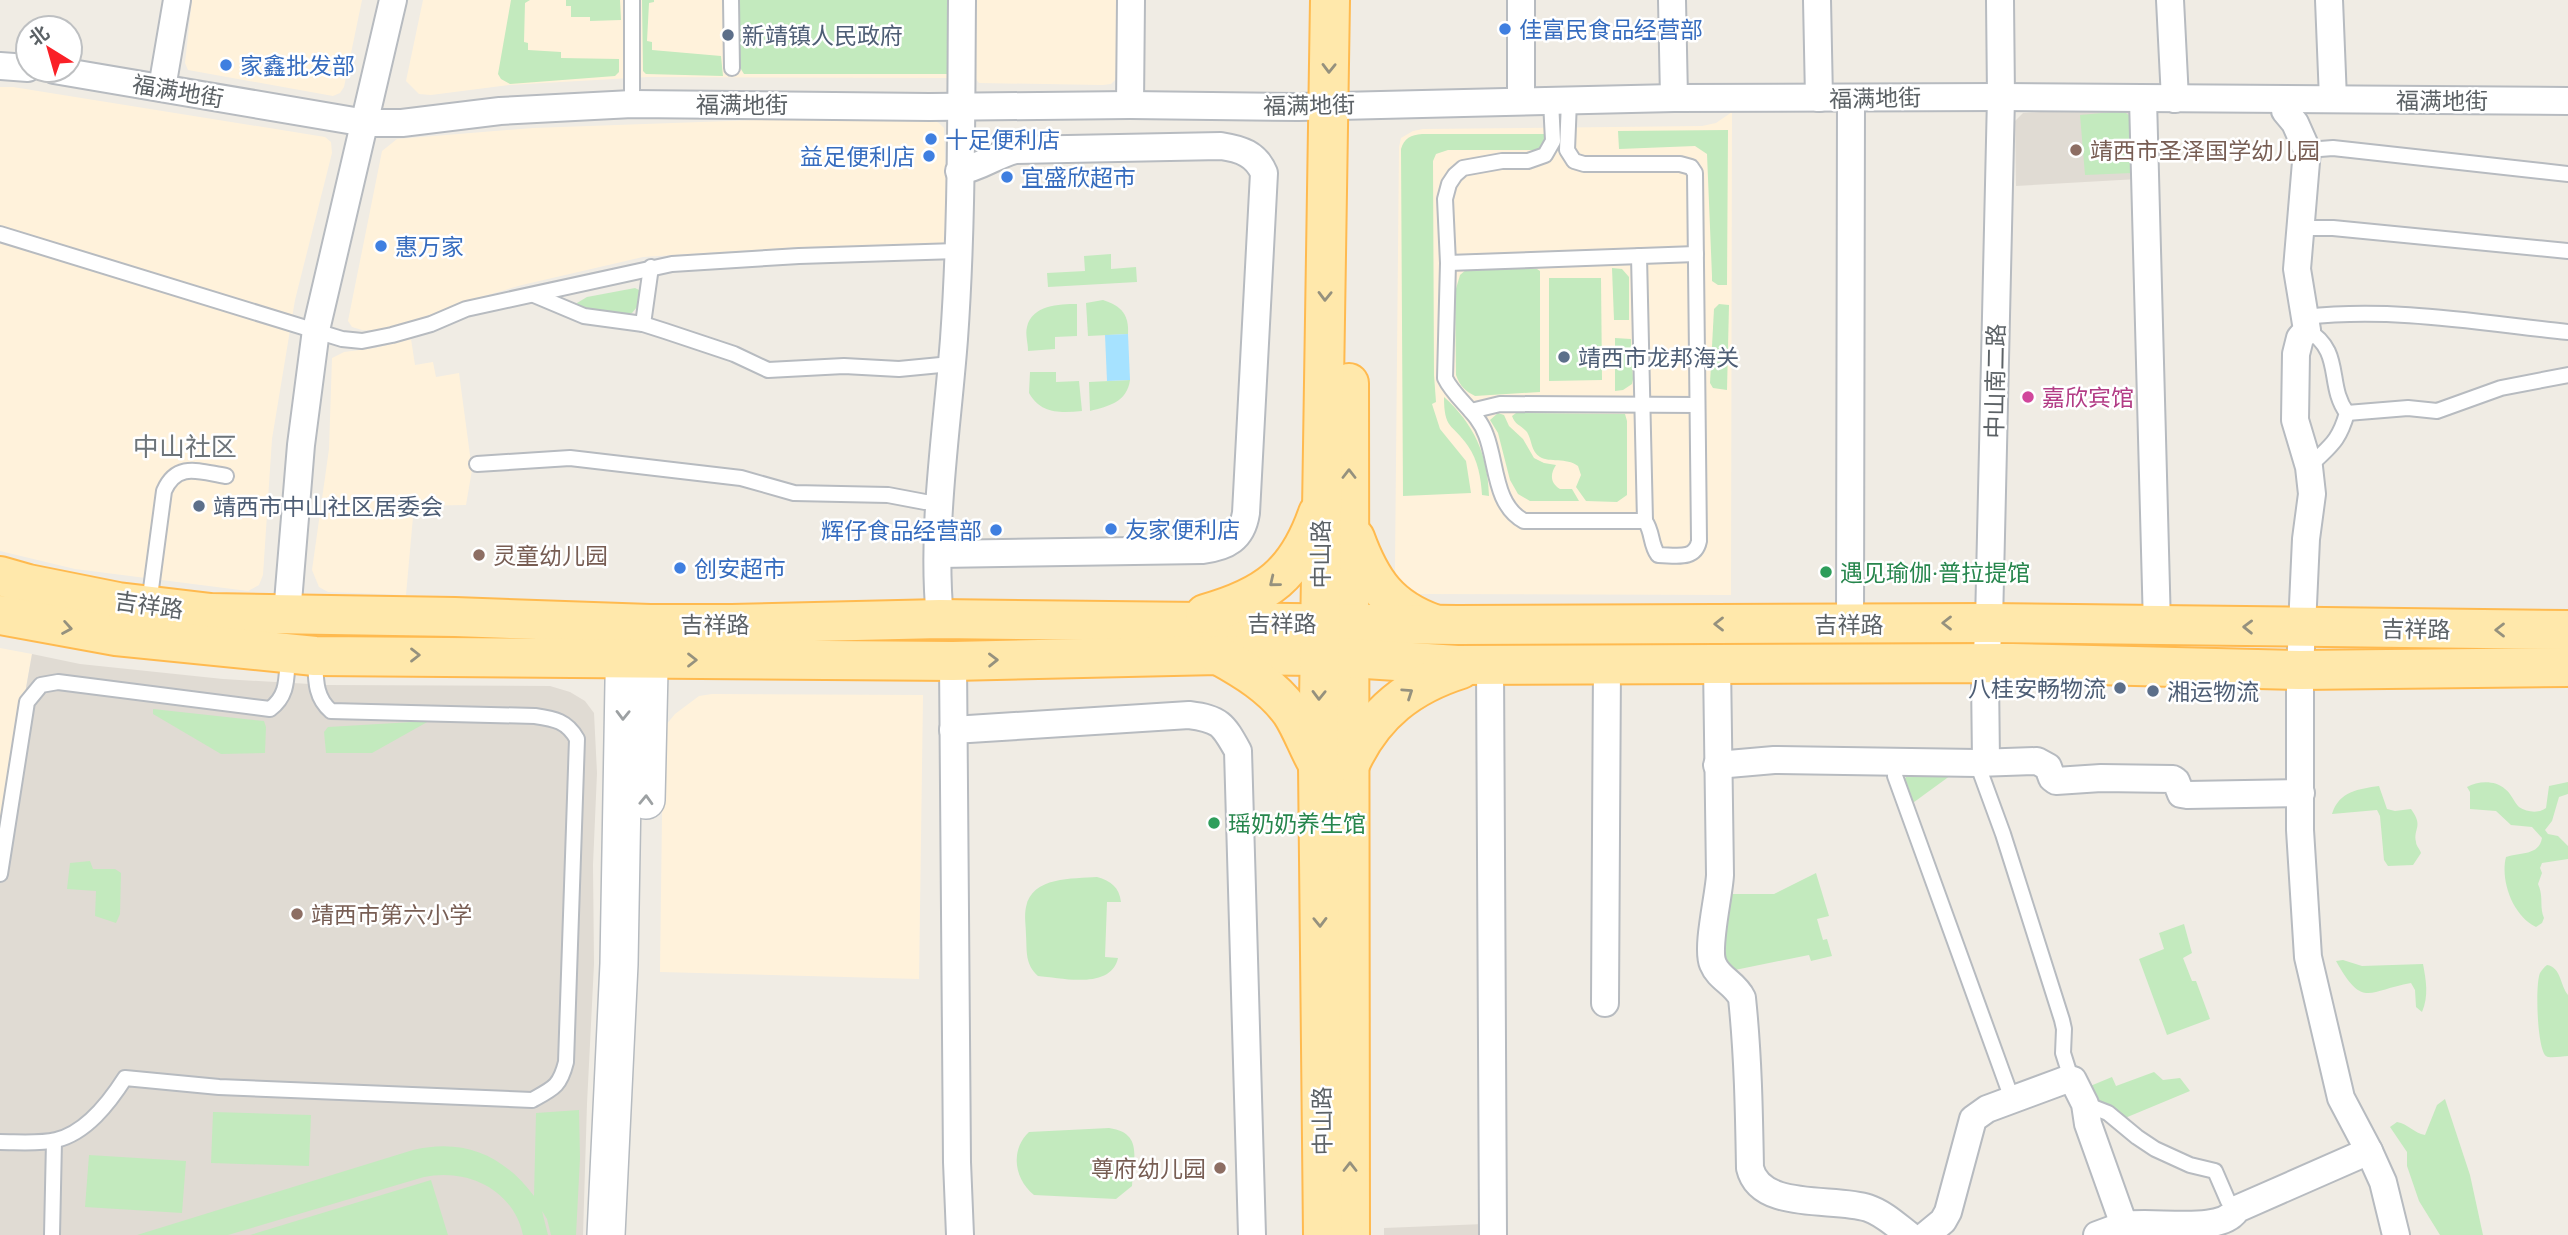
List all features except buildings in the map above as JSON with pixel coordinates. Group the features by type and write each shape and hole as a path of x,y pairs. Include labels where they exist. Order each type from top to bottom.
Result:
{"main road":[{"name":"中山路","path":"1323,1235 1334,764 1335,512 1349,343 1341,105 1330,0"},
{"name":"中山路","path":"1341,105 1355,0"},
{"path":"1169,623 1242,603 1279,579 1307,539 1335,512 1378,587 1408,613 1436,625"},
{"name":"吉祥路","path":"0,576 118,602 211,613 352,615 637,641 953,661 1218,655 1436,625 1989,623 2568,630"},
{"path":"279,614 291,654"},
{"name":"吉祥路","path":"0,615 116,636 291,654 356,656 637,641 732,624 940,619 1169,623 1335,640 1483,664 1987,663 2300,670 2568,667"},
{"path":"352,615 356,656"},
{"path":"1218,655 1258,679 1274,694 1334,764 1400,698 1430,680 1483,664"},
{"name":"中山路","path":"1334,764 1350,1235"}],"street":[{"path":"162,88 177,0"},
{"path":"279,614 316,330 393,0"},
{"path":"940,619 940,502 957,251 962,0"},
{"path":"1130,105 1131,0"},
{"path":"1521,0 1521,101"},
{"path":"1672,0 1674,98"},
{"path":"1817,0 1819,98"},
{"name":"中山南二路","path":"1982,763 1989,623 2001,97 2000,0"},
{"path":"2171,0 2175,99"},
{"path":"2329,0 2333,99"},
{"name":"福满地街","path":"84,75 366,123 402,123 500,111 632,104 961,107 1341,105 1674,98 2001,97 2568,101"},
{"path":"1850,624 1851,98"},
{"path":"2143,99 2157,626"},
{"path":"2285,99 2286,111 2295,122 2307,150 2297,269 2307,323 2296,355 2295,419 2312,494 2300,628 2300,830 2308,957 2341,1098 2370,1151 2383,1182 2396,1235"},
{"path":"939,554 1202,551 1228,545 1238,536 1244,526 1246,513 1264,173 1255,158 1243,150 1221,145 1015,150 1002,153 974,169 959,171"},
{"path":"606,1235 637,641"},
{"path":"630,1235 637,641"},
{"path":"953,661 957,1162 960,1235"},
{"path":"1483,664 1493,1235"},
{"path":"1605,1003 1607,664"},
{"path":"1717,664 1720,875 1711,961 1721,976 1738,989 1742,998 1748,1055 1752,1178 1758,1186 1777,1196 1866,1207 1891,1220 1909,1235"},
{"path":"953,730 1189,715 1212,718 1227,731 1238,751 1252,1235"},
{"path":"1717,765 1774,761 2037,761 2048,767 2056,781 2101,778 2173,779 2176,780 2181,794 2187,795 2301,793"},
{"path":"1926,1235 1943,1221 1948,1212 1973,1119 1987,1110 2068,1079 2073,1080 2084,1104 2088,1124 2124,1226"},
{"path":"2097,1235 2138,1224 2203,1233 2229,1224 2237,1209 2370,1151"}],"lane":[{"path":"632,0 632,104"},
{"path":"731,0 732,68"},
{"path":"1560,101 1567,150 1574,161 1584,164 1680,164 1691,167 1695,173 1699,541 1696,551 1689,555 1658,555 1653,548 1651,530 1645,521 1639,256"},
{"path":"1560,101 1553,141 1545,155 1528,161 1502,161 1463,168 1449,184 1445,199 1448,263 1444,372 1452,390 1486,432 1506,504 1517,517 1524,521 1645,521"},
{"path":"2307,150 2333,148 2568,174"},
{"path":"2299,228 2333,228 2568,251"},
{"path":"0,234 342,339 362,341 431,324 466,309 651,267 799,256 957,251"},
{"path":"1448,263 1696,254"},
{"path":"643,324 651,267"},
{"path":"534,295 591,318 643,324 734,354 768,370 831,366 899,369 951,364"},
{"path":"2308,467 2331,448 2341,434 2347,413 2338,397 2335,371 2328,349 2307,323 2337,314 2425,316 2568,332"},
{"path":"2347,413 2408,408 2437,411 2501,388 2568,375"},
{"path":"1471,411 1500,404 1697,405"},
{"path":"477,464 570,458 741,478 794,493 888,495 940,502"},
{"path":"149,604 164,491 170,479 180,472 190,470 226,476"},
{"path":"0,874 27,702 41,685 58,682 270,709 280,701 286,689 291,654"},
{"path":"0,1142 54,1141 73,1135 111,1100 125,1078 190,1082 219,1087 532,1100 562,1080 566,1062 577,739 571,727 554,719 535,716 331,711 322,704 291,654"},
{"path":"1896,763 1895,776 2012,1100"},
{"path":"1982,763 2062,1020 2063,1053 2070,1075 2068,1079"},
{"path":"2084,1104 2114,1116 2155,1149 2190,1165 2215,1171 2228,1201 2237,1209"},
{"path":"51,1235 54,1141"}],"shaded area":[{"path":"192,0 362,0 344,87 340,93 333,96 188,70 185,63"},
{"name":"新靖镇人民政府","path":"423,0 952,0 952,76 648,77 509,85 431,95 419,94 406,81"},
{"path":"973,0 1122,0 1118,77 1111,84 1103,85 979,83 973,75"},
{"path":"0,87 325,137 331,142 332,153 295,300 272,439 263,575 259,585 248,591 75,569 0,551"},
{"name":"靖西市圣泽国学幼儿园","path":"2125,107 2133,115 2138,179 2016,186 2015,121 2023,113"},
{"name":"靖西市龙邦海关","path":"1732,112 1731,595 1415,594 1396,579 1395,568 1401,138 1423,129 1702,126 1716,123"},
{"path":"757,120 933,120 939,123 944,128 948,239 937,246 800,247 643,257 522,285 385,331 362,330 352,327 348,321 382,151 397,139 533,128"},
{"path":"411,339 415,365 433,362 436,377 459,373 472,470 466,505 414,506 406,595 328,592 319,587 312,570 329,449 332,358 344,352"},
{"path":"0,648 32,654 0,835"},
{"name":"靖西市第六小学","path":"32,654 80,664 223,679 327,685 550,686 570,692 585,701 594,713 597,773 593,865 594,964 583,1235 0,1235 0,835"},
{"path":"923,695 919,979 660,972 663,740 666,725 675,714 699,696"},
{"path":"1484,1224 1484,1235 1384,1235 1384,1228"}],"green space":[{"path":"511,0 530,0 525,3 524,42 528,43 528,50 561,52 561,58 619,59 619,72 615,76 510,84 501,79 498,74"},
{"path":"566,0 620,0 621,20 590,21 590,17 571,17 571,6 566,6"},
{"path":"642,0 654,0 649,3 647,41 652,42 652,50 721,56 723,76 646,74 643,71"},
{"path":"739,0 948,0 950,74 744,74 739,66"},
{"path":"2123,111 2130,116 2132,173 2085,175 2080,115"},
{"path":"1728,130 1727,285 1718,285 1712,281 1707,154 1695,146 1619,149 1618,131"},
{"path":"1422,134 1547,134 1548,142 1540,150 1448,150 1436,154 1433,161 1436,402 1432,404 1440,429 1466,461 1471,493 1403,496 1401,149 1408,138"},
{"path":"1111,254 1111,269 1136,267 1137,282 1048,287 1047,273 1085,271 1084,256"},
{"path":"1612,268 1622,269 1629,277 1629,320 1614,320"},
{"path":"1467,269 1540,271 1540,392 1475,396 1459,382 1456,375 1455,292 1460,275"},
{"path":"1549,278 1601,278 1602,380 1549,381"},
{"path":"635,288 641,291 637,307 632,313 618,315 578,307 577,303 587,297"},
{"path":"1103,300 1115,305 1126,316 1128,334 1088,336 1086,303"},
{"path":"1077,304 1077,336 1055,337 1055,349 1028,351 1026,330 1034,314 1055,305"},
{"path":"1719,304 1729,305 1727,390 1713,388 1710,383 1714,309"},
{"path":"1615,338 1631,339 1633,379 1632,384 1623,390 1615,391"},
{"path":"1030,372 1056,372 1056,382 1079,381 1082,411 1059,412 1039,405 1029,393"},
{"path":"1130,380 1125,393 1116,402 1090,411 1089,382"},
{"path":"1444,397 1464,418 1477,441 1486,467 1489,496 1482,495 1478,469 1471,451 1447,421"},
{"path":"1498,413 1504,415 1509,426 1523,439 1534,458 1556,465 1552,475 1554,484 1560,489 1572,489 1579,501 1530,501 1518,494 1510,480 1498,433 1490,420"},
{"path":"1516,413 1625,414 1627,495 1617,502 1586,501 1576,487 1581,475 1578,466 1537,455 1527,432 1513,419 1512,416"},
{"path":"153,709 264,721 265,753 221,754 153,714"},
{"path":"429,721 372,753 326,753 324,732 328,727"},
{"path":"1958,770 1910,805 1903,781 1907,776"},
{"path":"2568,782 2568,794 2559,797 2552,821 2545,830 2548,834 2558,836 2568,846 2568,859 2542,863 2538,884 2544,918 2536,927 2521,915 2510,897 2505,866 2506,857 2533,851 2542,838 2532,827 2511,825 2496,811 2470,809 2470,792 2467,787 2481,783 2496,784 2507,791 2519,807 2536,812 2546,808 2549,786"},
{"path":"2379,786 2387,809 2411,809 2415,815 2418,824 2415,837 2421,853 2413,865 2388,866 2384,860 2380,816 2377,810 2332,814 2339,800 2351,792"},
{"path":"90,861 93,869 115,869 121,873 120,914 116,923 95,916 96,891 67,889 70,863"},
{"path":"1816,873 1829,916 1817,919 1823,940 1827,939 1832,956 1811,961 1809,955 1730,971 1723,965 1725,913 1732,894 1774,894"},
{"path":"1097,877 1114,885 1121,902 1107,902 1105,957 1118,958 1114,968 1106,975 1084,980 1038,976 1031,967 1027,952 1025,914 1030,897 1045,884 1055,881"},
{"path":"2184,924 2192,953 2183,958 2192,981 2196,981 2210,1019 2167,1035 2139,959 2164,949 2159,933"},
{"path":"2343,960 2362,966 2423,964 2426,994 2422,1012 2416,1007 2415,990 2411,983 2375,992 2360,991 2345,976 2336,961"},
{"path":"2547,965 2552,966 2558,973 2568,995 2568,1056 2546,1056 2543,1051 2538,1016 2538,979"},
{"path":"2154,1072 2163,1080 2180,1078 2190,1091 2125,1118 2099,1105 2083,1089 2112,1077 2116,1086"},
{"path":"2445,1099 2470,1175 2483,1235 2440,1235 2419,1201 2407,1166 2407,1152 2390,1127 2397,1122 2425,1135 2437,1105"},
{"path":"579,1110 580,1158 576,1235 551,1235 542,1211 548,1235 523,1235 518,1219 499,1194 472,1179 440,1175 424,1177 228,1235 137,1235 413,1150 432,1147 466,1148 496,1160 534,1196 536,1113"},
{"path":"213,1112 311,1115 309,1166 211,1163"},
{"path":"1109,1128 1128,1135 1134,1149 1132,1186 1116,1199 1034,1195 1022,1181 1017,1156 1023,1139 1029,1132"},
{"path":"89,1155 186,1161 182,1213 85,1207"},
{"path":"431,1180 448,1235 250,1235"}],"water":[{"path":"1128,334 1130,380 1107,381 1105,335"}],"place":[{"name":"佳富民食品经营部","path":"1505,29"},
{"name":"新靖镇人民政府","path":"728,35"},
{"name":"家鑫批发部","path":"226,65"},
{"name":"十足便利店","path":"931,139"},
{"name":"靖西市圣泽国学幼儿园","path":"2076,150"},
{"name":"益足便利店","path":"929,156"},
{"name":"宜盛欣超市","path":"1007,177"},
{"name":"惠万家","path":"381,246"},
{"name":"靖西市龙邦海关","path":"1564,357"},
{"name":"嘉欣宾馆","path":"2028,397"},
{"name":"靖西市中山社区居委会","path":"199,506"},
{"name":"友家便利店","path":"1111,529"},
{"name":"辉仔食品经营部","path":"996,530"},
{"name":"灵童幼儿园","path":"479,555"},
{"name":"创安超市","path":"680,568"},
{"name":"遇见瑜伽·普拉提馆","path":"1826,572"},
{"name":"八桂安畅物流","path":"2120,688"},
{"name":"湘运物流","path":"2153,691"},
{"name":"瑶奶奶养生馆","path":"1214,823"},
{"name":"靖西市第六小学","path":"297,914"},
{"name":"尊府幼儿园","path":"1220,1168"}],"district":[{"name":"中山社区","path":"185,446"}]}
